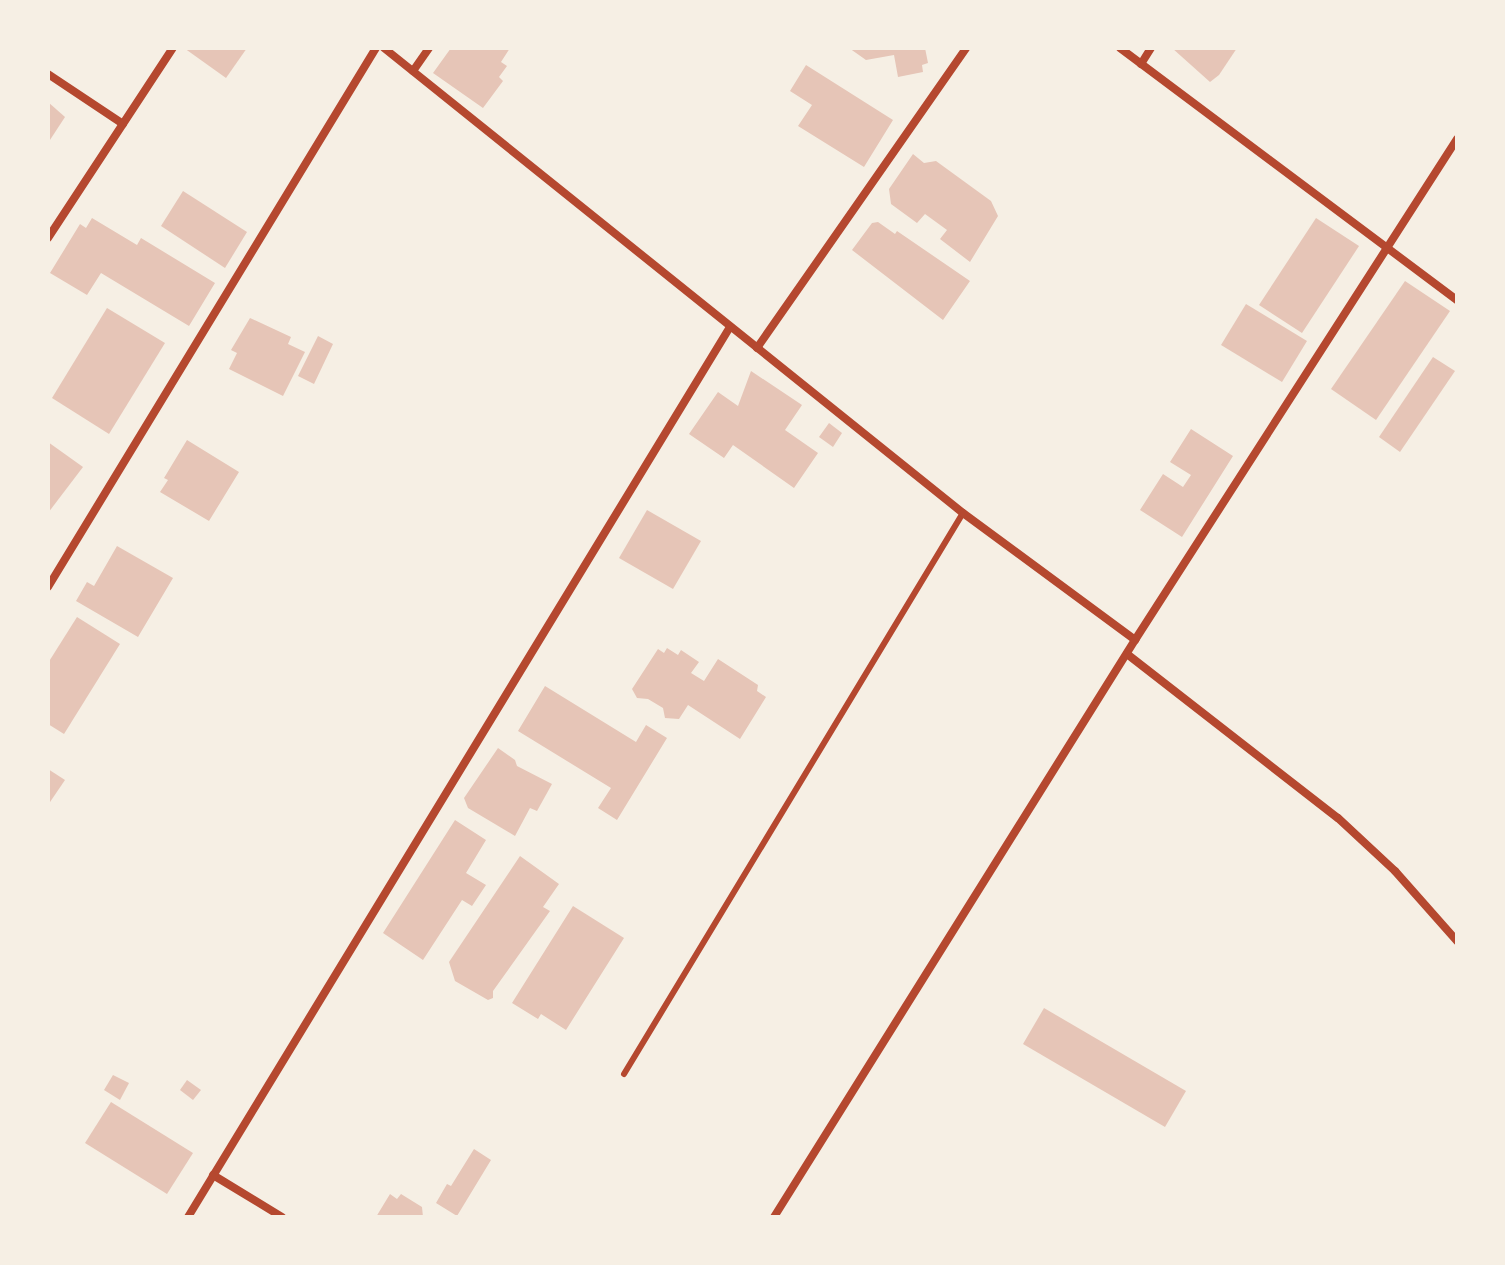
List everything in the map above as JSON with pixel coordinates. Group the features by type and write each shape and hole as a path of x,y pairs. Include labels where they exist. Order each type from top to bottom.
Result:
{"street":[{"path":"48,238 173,48"},
{"path":"48,587 376,48"},
{"path":"384,48 963,513 1135,640"},
{"path":"413,71 429,48"},
{"path":"757,348 966,48"},
{"path":"1120,48 1457,300"},
{"path":"1141,64 1151,48"},
{"path":"48,74 123,124"},
{"path":"774,1217 1135,640 1457,139"},
{"path":"188,1217 730,327"},
{"path":"1127,654 1338,818 1395,871 1457,941"},
{"path":"213,1175 282,1217"}],"lane":[{"path":"624,1074 963,513"}],"building":[{"path":"184,48 247,48 226,78"},
{"path":"451,48 510,48 501,62 507,66 499,77 503,81 483,108 433,73"},
{"path":"849,48 925,48 928,63 922,65 923,72 898,77 894,55 866,60"},
{"path":"1172,48 1237,48 1219,75 1210,82"},
{"path":"806,65 893,120 864,167 798,126 812,105 790,91"},
{"path":"48,102 65,117 48,143"},
{"path":"913,154 924,163 936,161 991,201 998,216 970,262 940,239 947,230 925,214 917,223 891,204 889,189"},
{"path":"183,191 247,232 225,268 161,226"},
{"path":"92,218 137,245 141,238 215,283 189,326 101,273 87,295 50,273 80,224 86,228"},
{"path":"1316,218 1359,246 1302,333 1259,305"},
{"path":"878,222 895,234 897,231 970,281 943,320 852,250 872,223"},
{"path":"1405,281 1450,311 1376,420 1331,389"},
{"path":"1246,304 1307,341 1282,382 1221,345"},
{"path":"107,308 165,343 109,434 52,398"},
{"path":"250,318 291,337 288,344 305,352 283,396 229,369 237,353 231,350"},
{"path":"318,336 333,344 314,384 298,376"},
{"path":"1433,357 1455,371 1400,452 1379,437"},
{"path":"751,371 802,405 785,430 818,453 794,488 733,445 724,458 689,434 718,392 738,406"},
{"path":"829,423 842,433 833,447 819,437"},
{"path":"1191,429 1233,456 1182,537 1140,510 1163,474 1183,487 1191,475 1170,462"},
{"path":"187,440 239,472 209,521 160,492 168,480 164,478"},
{"path":"48,442 83,467 48,513"},
{"path":"647,510 701,541 673,589 619,558"},
{"path":"117,546 173,578 138,637 76,601 87,582 94,586"},
{"path":"77,617 120,644 64,734 48,724 48,663"},
{"path":"667,648 678,655 681,650 699,662 691,673 704,681 718,659 758,685 757,691 766,697 740,739 688,705 679,719 665,718 663,708 648,699 637,698 632,689 658,649 664,653"},
{"path":"545,686 636,742 646,725 667,738 617,820 598,808 611,788 518,731"},
{"path":"498,748 515,760 517,766 552,784 537,811 530,808 515,836 468,808 464,798"},
{"path":"48,769 65,780 48,805"},
{"path":"455,820 486,840 466,873 486,885 472,906 462,900 423,960 383,933"},
{"path":"520,856 559,884 543,907 550,911 493,991 493,998 488,1000 455,981 449,962"},
{"path":"573,906 624,938 566,1030 541,1014 538,1019 512,1003"},
{"path":"1044,1008 1186,1091 1165,1127 1023,1044"},
{"path":"113,1075 129,1083 120,1100 104,1090"},
{"path":"187,1080 201,1090 193,1100 180,1090"},
{"path":"111,1102 193,1153 167,1194 85,1143"},
{"path":"474,1149 491,1160 457,1216 436,1203 447,1184 451,1186"},
{"path":"390,1194 397,1199 401,1194 422,1207 423,1217 376,1217"}]}
